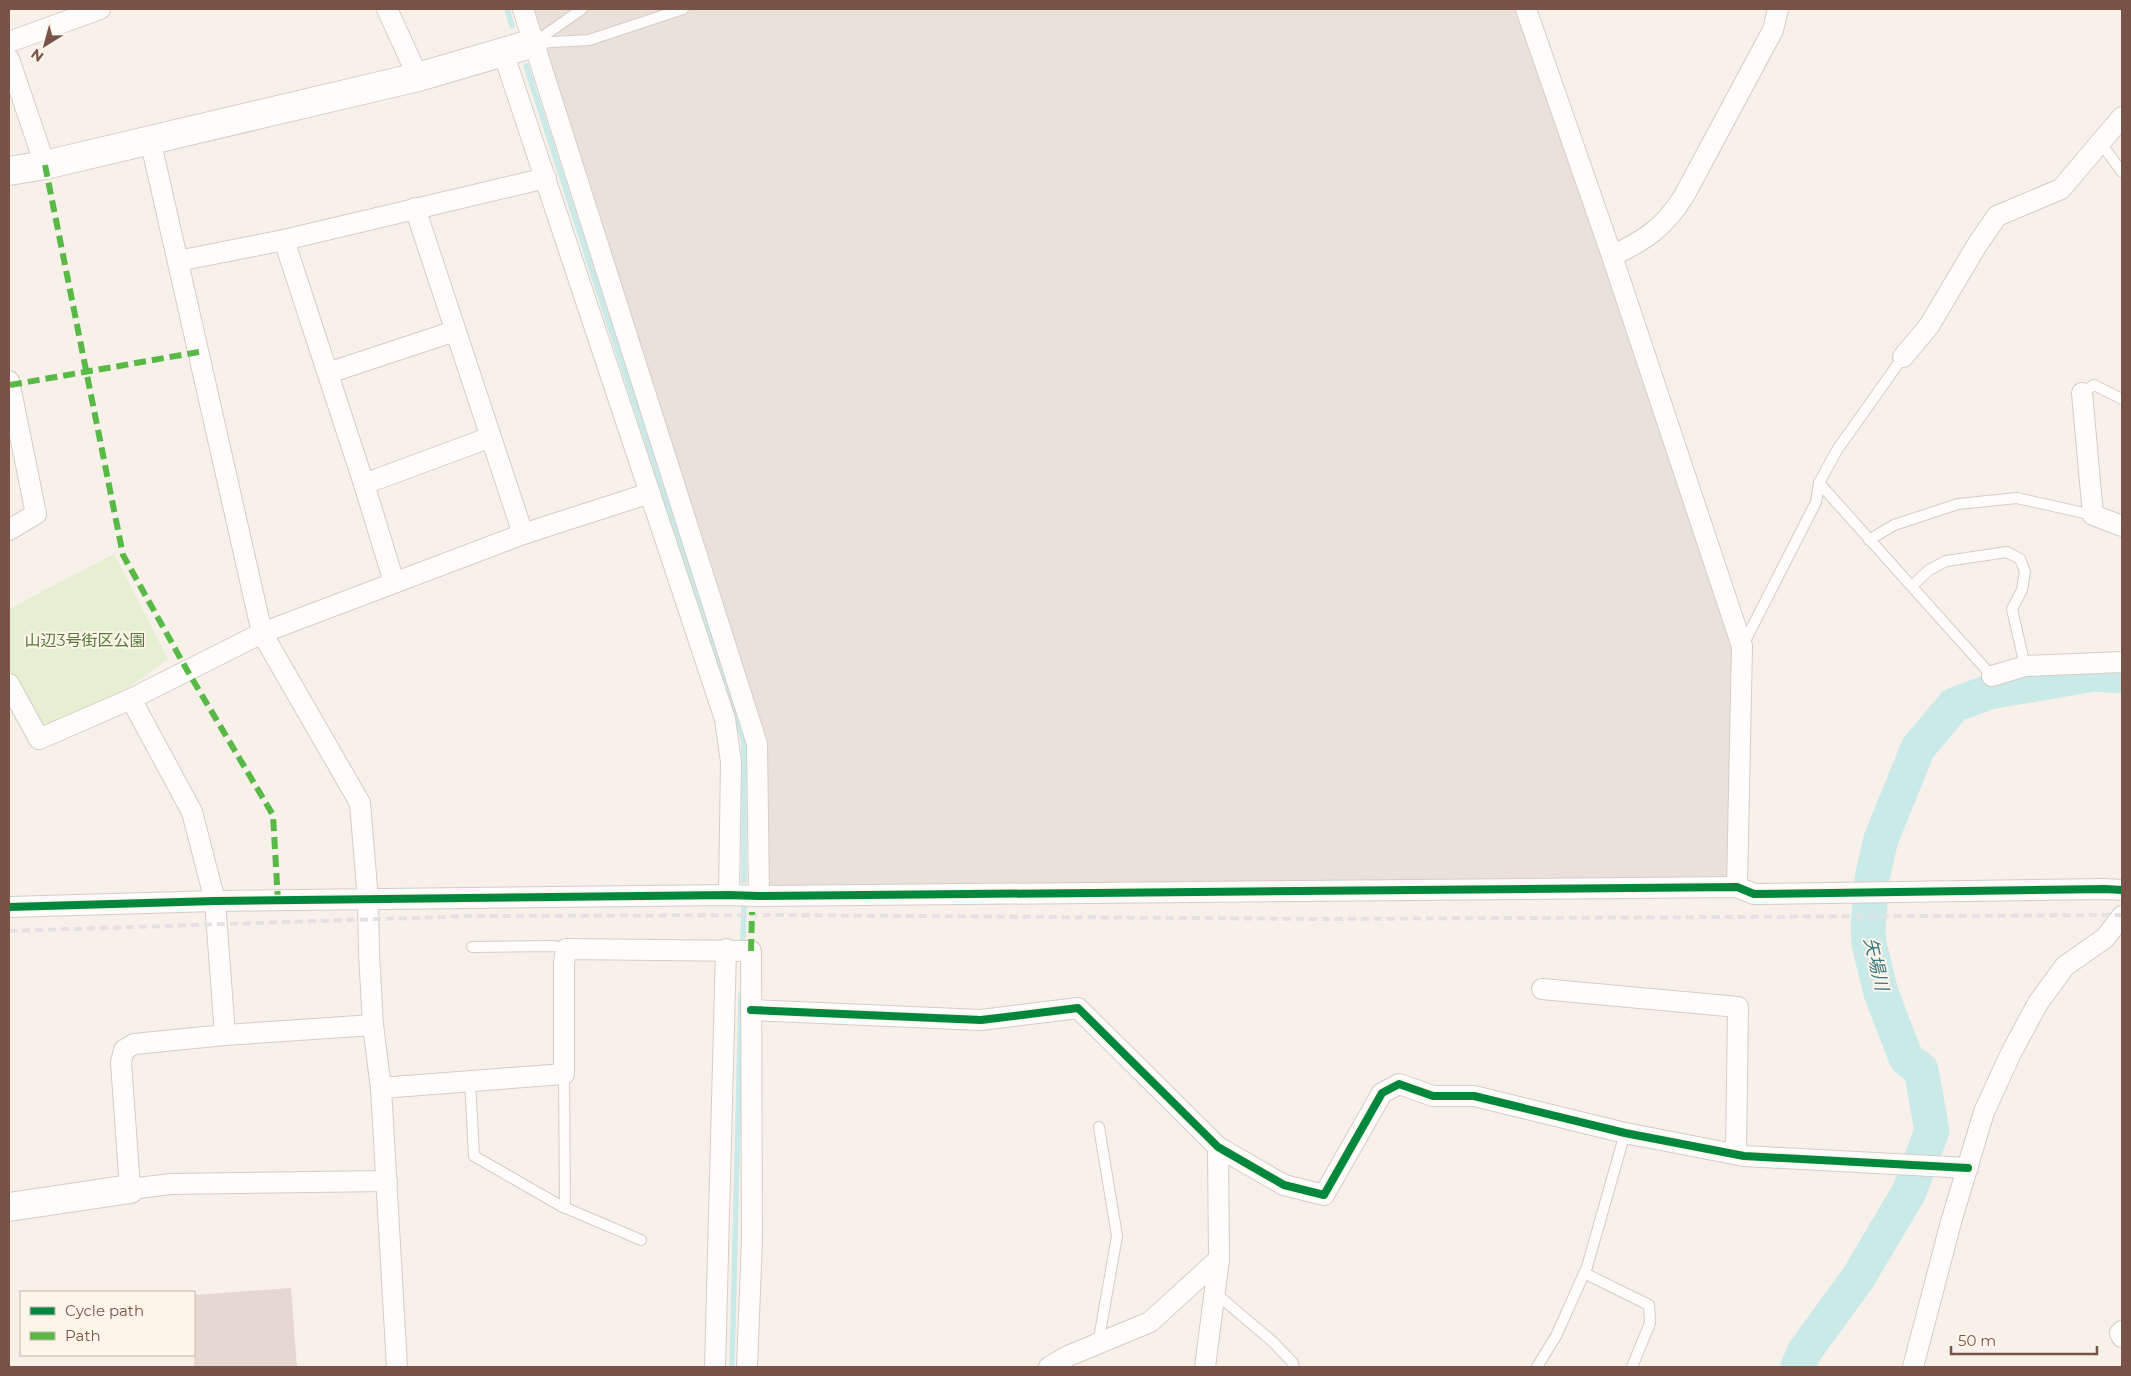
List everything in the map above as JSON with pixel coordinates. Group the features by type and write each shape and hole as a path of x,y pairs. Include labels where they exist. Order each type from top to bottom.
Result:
{"street":[{"path":"9,42 100,9"},
{"path":"387,9 418,77"},
{"path":"522,9 757,744 759,896"},
{"path":"1526,9 1612,256 1742,646 1737,887"},
{"path":"1612,256 1642,241 1672,215 1773,30 1778,9"},
{"path":"9,171 45,165 418,77 534,43"},
{"path":"503,52 725,718 731,762 729,895"},
{"path":"9,59 45,165"},
{"path":"1903,357 1928,326 1977,245 1997,216 2061,189 2122,116"},
{"path":"150,139 262,633 360,803 368,900 373,1024 381,1088 397,1367"},
{"path":"178,260 284,240 546,178"},
{"path":"415,208 523,534"},
{"path":"284,240 394,582"},
{"path":"328,373 455,331"},
{"path":"9,380 36,514 9,530"},
{"path":"2082,393 2093,515 2122,526"},
{"path":"364,484 491,438"},
{"path":"9,684 39,739 131,699 262,633 523,534 650,493"},
{"path":"1992,676 2025,666 2122,662"},
{"path":"131,699 192,812 215,901 225,1035"},
{"path":"9,907 215,901 729,895 1737,887 1754,894 2122,890"},
{"path":"1913,1367 1984,1112 2012,1051 2038,1003 2065,966 2114,943 2122,916"},
{"path":"381,1088 564,1074 564,963 566,949 726,949 751,951 752,1239 747,1367"},
{"path":"715,1367 726,949"},
{"path":"1542,989 1738,1007 1736,1154"},
{"path":"751,1010 981,1020 1078,1008 1218,1147 1284,1185 1324,1195 1382,1093 1399,1084 1433,1096 1474,1096 1625,1133 1736,1154 1968,1168"},
{"path":"130,1189 121,1062 124,1050 134,1044 373,1024"},
{"path":"1205,1367 1219,1259 1218,1147"},
{"path":"9,1207 171,1184 387,1181"},
{"path":"1049,1367 1068,1356 1150,1322 1219,1259"},
{"path":"2122,1331 2120,1333 2122,1337"}],"lane":[{"path":"534,43 582,9"},
{"path":"534,43 589,40 683,9"},
{"path":"2100,142 2122,172"},
{"path":"1742,646 1816,502 1819,483 1837,450 1903,357"},
{"path":"2082,393 2094,385 2122,399"},
{"path":"1819,483 1992,676"},
{"path":"1870,540 1894,525 1958,504 2017,498 2093,515"},
{"path":"1912,586 1929,570 1946,562 2007,552 2020,559 2025,572 2022,590 2012,609 2025,666"},
{"path":"472,947 554,946 566,949"},
{"path":"564,1074 565,1208"},
{"path":"470,1081 474,1156 565,1208 641,1240"},
{"path":"1098,1344 1117,1236 1099,1127"},
{"path":"1537,1367 1556,1336 1584,1273 1625,1133"},
{"path":"1584,1273 1649,1304 1650,1323 1632,1367"},
{"path":"1214,1292 1273,1342 1293,1363 1294,1367"}],"shaded area":[{"path":"523,9 1526,9 1742,646 1737,887 759,896 757,744"}],"green space":[{"name":"山辺3号街区公園","path":"114,554 168,659 129,687 43,730 39,728 9,673 9,609"}],"building":[{"path":"291,1288 297,1367 194,1367 195,1295"}],"waterway":[{"path":"507,9 512,26"},
{"path":"526,66 744,742 744,881"},
{"name":"矢場川","path":"1798,1367 1804,1352 1858,1278 1909,1192 1932,1131 1921,1070 1906,1058 1881,993 1869,944 1868,929 1872,878 1881,839 1918,748 1954,705 1989,692 2094,674 2122,676"},
{"path":"743,939 744,906"},
{"path":"732,1367 741,995"}],"railway":[{"path":"9,931 474,916 776,915 1321,919 2122,915"}],"marked path":[{"path":"45,165 123,555 187,670 273,815 278,901"},
{"path":"10,385 199,352"},
{"path":"751,951 752,912"}],"cycle path":[{"path":"9,907 215,901 729,895 1737,887 1754,894 2122,890"},
{"path":"751,1010 981,1020 1078,1008 1218,1147 1284,1185 1324,1195 1382,1093 1399,1084 1433,1096 1474,1096 1625,1133 1744,1156 1968,1168"}]}
